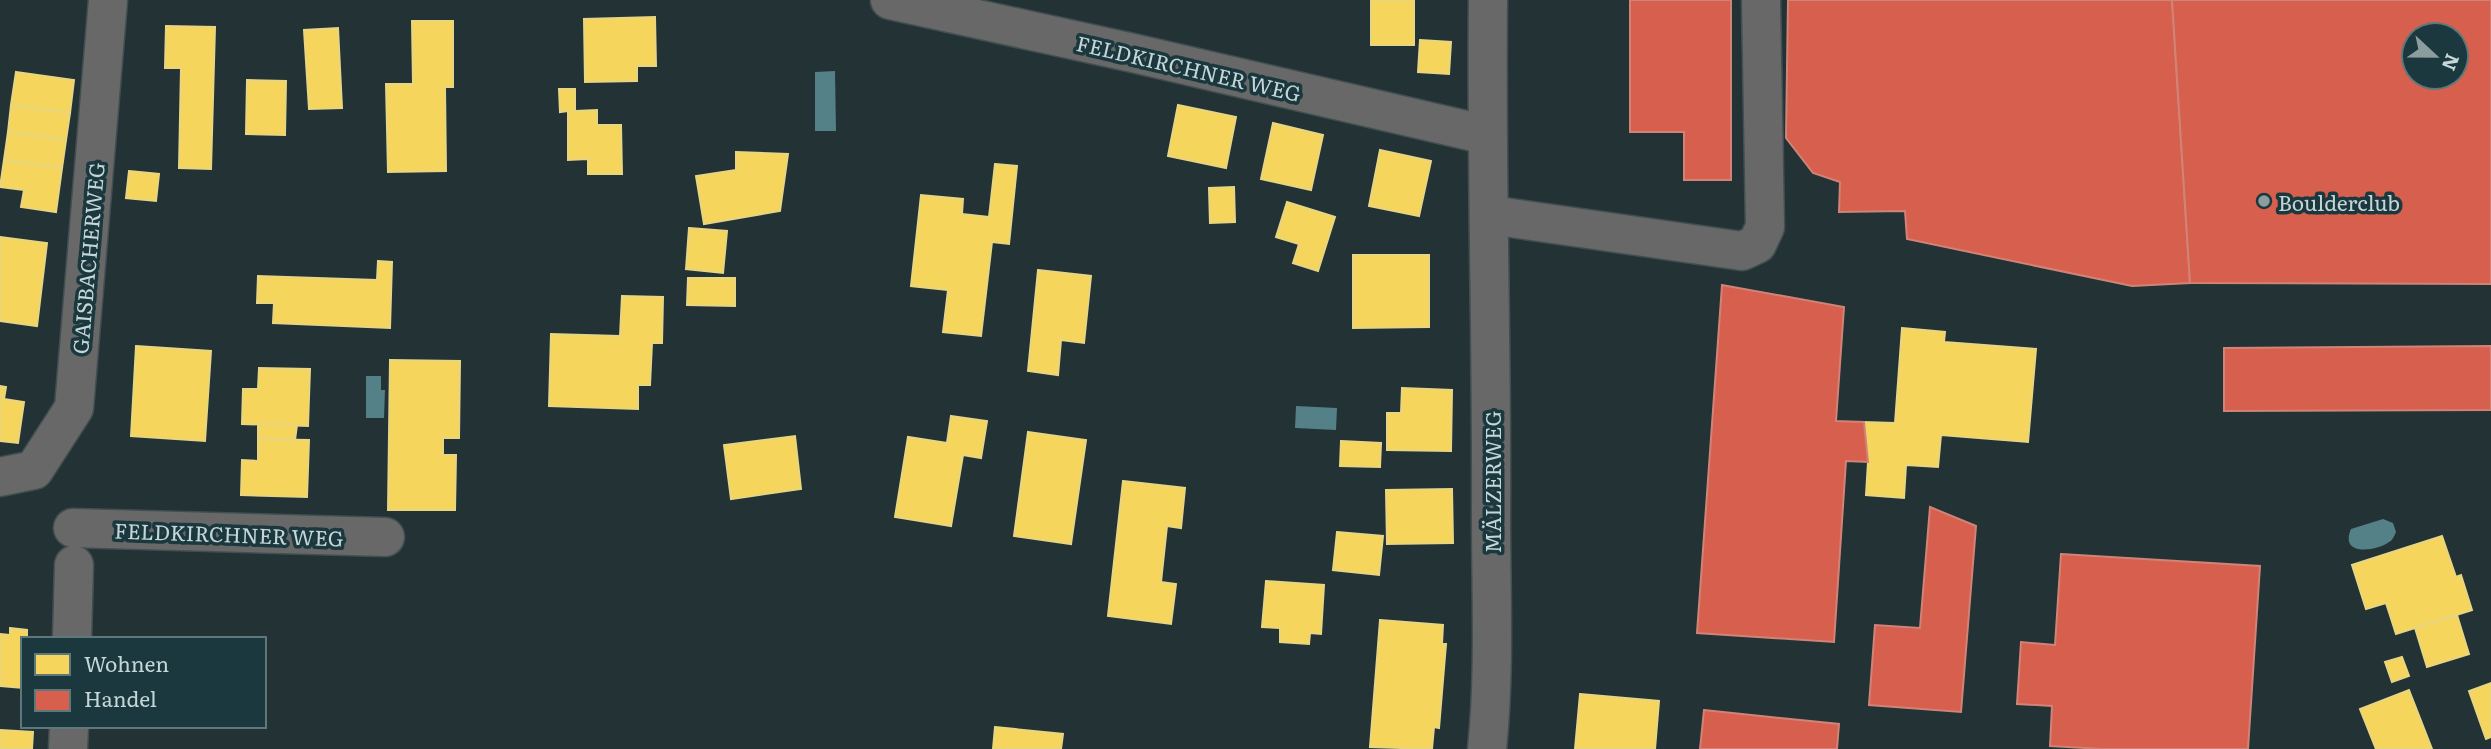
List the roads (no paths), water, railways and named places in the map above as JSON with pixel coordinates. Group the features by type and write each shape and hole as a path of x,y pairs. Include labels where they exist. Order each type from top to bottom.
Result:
{"street":[{"name":"GAISBACHERWEG","path":"0,477 34,470 74,408 108,0"},
{"name":"FELDKIRCHNER WEG","path":"890,0 1487,135"},
{"name":"MÄLZERWEG","path":"1487,749 1491,681 1488,0"},
{"path":"1490,215 1742,251 1757,244 1765,227 1761,0"},
{"name":"FELDKIRCHNER WEG","path":"72,637 74,546 384,537"},
{"path":"68,749 69,728"}],"water":[{"path":"835,71 836,131 815,131 815,72"},
{"path":"366,376 381,376 381,390 385,390 384,418 366,418"},
{"path":"1296,406 1337,408 1336,430 1295,428"},
{"path":"2383,519 2393,523 2396,532 2390,541 2369,549 2355,548 2350,544 2351,529"}],"place":[{"name":"Boulderclub","path":"2264,201"}]}
